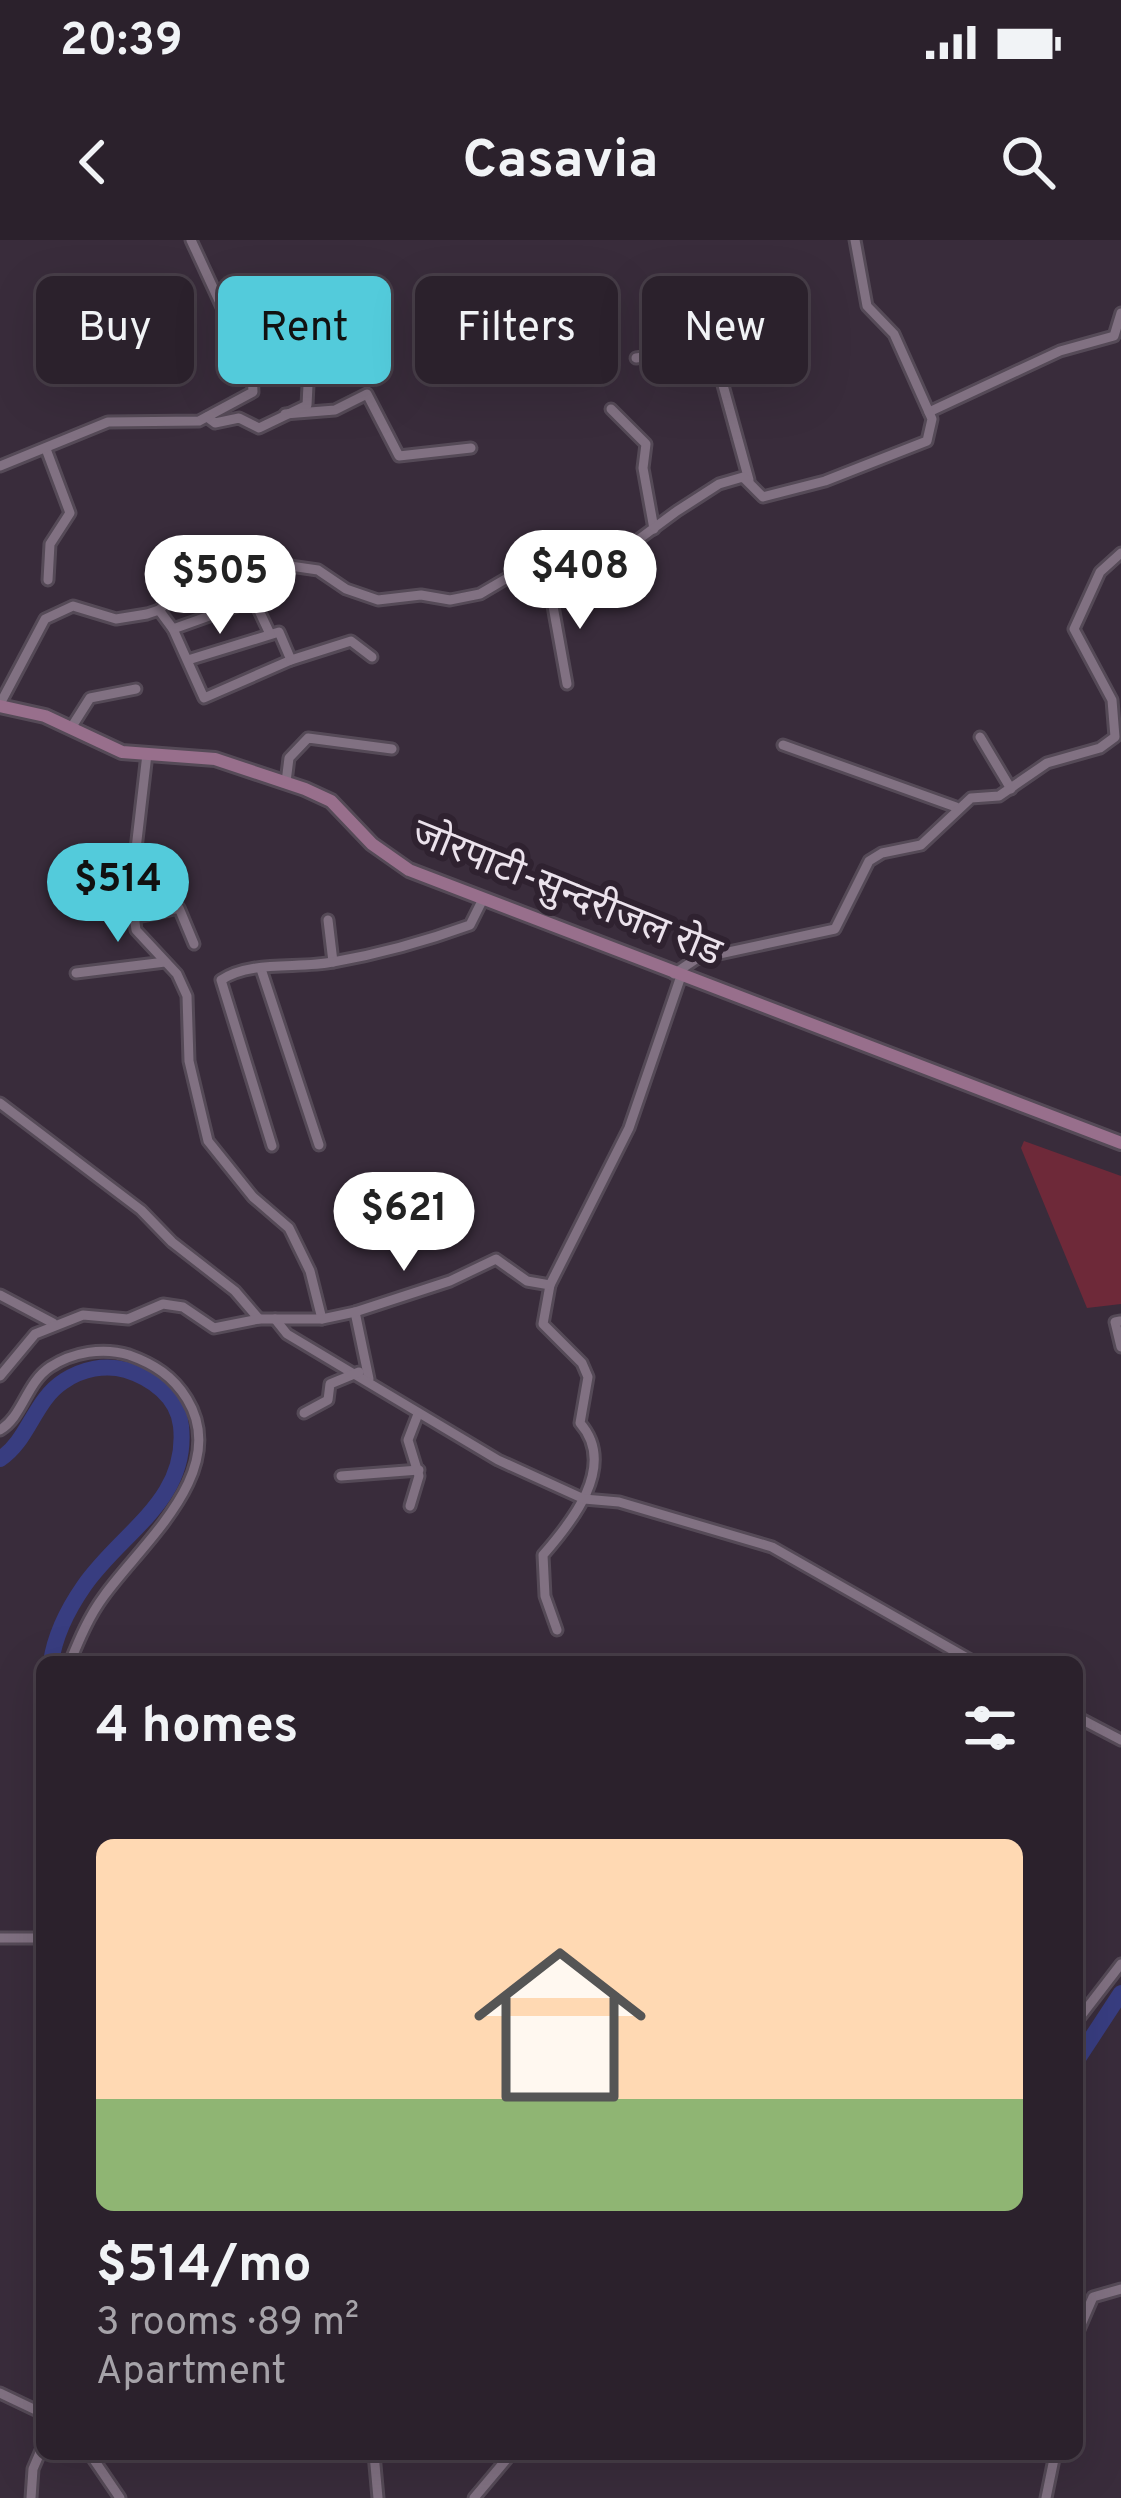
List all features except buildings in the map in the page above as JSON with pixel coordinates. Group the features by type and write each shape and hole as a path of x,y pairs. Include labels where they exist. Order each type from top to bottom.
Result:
{"main road":[{"name":"जोरपाटी-सुन्दरीजल रोड","path":"0,705 70,728 104,747 215,759 286,782 331,801 372,844 410,870 1121,1143"}],"street":[{"path":"190,240 218,300"},
{"path":"636,358 698,349 715,356 749,480 763,497 825,482 926,441 933,427 929,412 894,334 867,306 855,240"},
{"path":"929,412 1060,351 1114,336 1121,313"},
{"path":"0,466 109,422 170,425 207,417 254,392 252,384"},
{"path":"207,417 215,423 239,418 259,428 309,399 306,384"},
{"path":"285,414 335,410 367,394 399,456 471,448"},
{"path":"611,409 646,444 643,468 654,529"},
{"path":"46,449 70,513 50,544 48,580"},
{"path":"0,705 45,620 56,609 80,607 116,619 159,610 205,569 235,558 318,571 346,590 378,600 421,595 466,599 542,557 566,578 603,579 631,545 708,489 734,479 749,480"},
{"path":"557,1630 544,1596 543,1555 587,1499 590,1436 580,1423 588,1376 582,1363 543,1324 550,1285 629,1128 677,975 695,959 835,929 869,861 928,842 956,807 1011,789 1047,763 1100,748 1115,737 1112,700 1075,629 1100,572 1121,553"},
{"path":"566,578 553,606 567,684"},
{"path":"173,629 254,600 270,634"},
{"path":"159,610 173,629 200,695 208,698 291,660 351,641 372,657"},
{"path":"188,661 270,634 283,634 291,660"},
{"path":"70,728 90,698 136,689"},
{"path":"980,737 1011,789"},
{"path":"286,782 289,758 308,738 392,749"},
{"path":"783,745 956,807"},
{"path":"147,754 131,892 133,918 142,939 165,962 187,996 189,1060 208,1141 253,1197 289,1228 310,1271 322,1319"},
{"path":"272,1146 220,983 233,973 333,962 470,925 483,899"},
{"path":"133,918 178,908 194,944"},
{"path":"328,920 333,962"},
{"path":"76,973 165,962"},
{"path":"261,969 319,1145"},
{"path":"0,1103 141,1210 172,1242 235,1291 259,1319"},
{"path":"0,1376 22,1346 53,1323 83,1315 128,1319 163,1304 183,1307 214,1328 259,1319 322,1319 450,1281 496,1259 527,1281 550,1285"},
{"path":"0,1295 53,1323"},
{"path":"355,1312 369,1378"},
{"path":"275,1319 286,1334 369,1378 418,1414 498,1460 587,1499 619,1502 772,1547 963,1656"},
{"path":"1121,1325 1115,1322 1121,1347"},
{"path":"0,1430 11,1423 20,1400 50,1366 107,1351 139,1359 174,1380 198,1425 194,1470 176,1505 102,1598 73,1656"},
{"path":"304,1413 328,1400 330,1384 358,1372"},
{"path":"410,1506 418,1470 408,1440 418,1414"},
{"path":"341,1476 418,1470"},
{"path":"1083,1720 1121,1740"},
{"path":"0,1938 36,1938"},
{"path":"1083,2013 1121,1964"},
{"path":"1083,2321 1094,2297 1121,2289"},
{"path":"0,2392 36,2410"},
{"path":"31,2498 37,2460"},
{"path":"94,2460 119,2498"},
{"path":"375,2460 378,2498"},
{"path":"474,2498 506,2460"},
{"path":"1046,2498 1054,2460"}],"shaded area":[{"path":"1024,1141 1121,1176 1121,1304 1087,1308 1021,1148"}],"waterway":[{"path":"0,1459 54,1389 94,1369 118,1368 145,1378 162,1390 179,1416 181,1452 164,1495 78,1595 53,1656"},
{"path":"1083,2051 1121,1993"}]}
